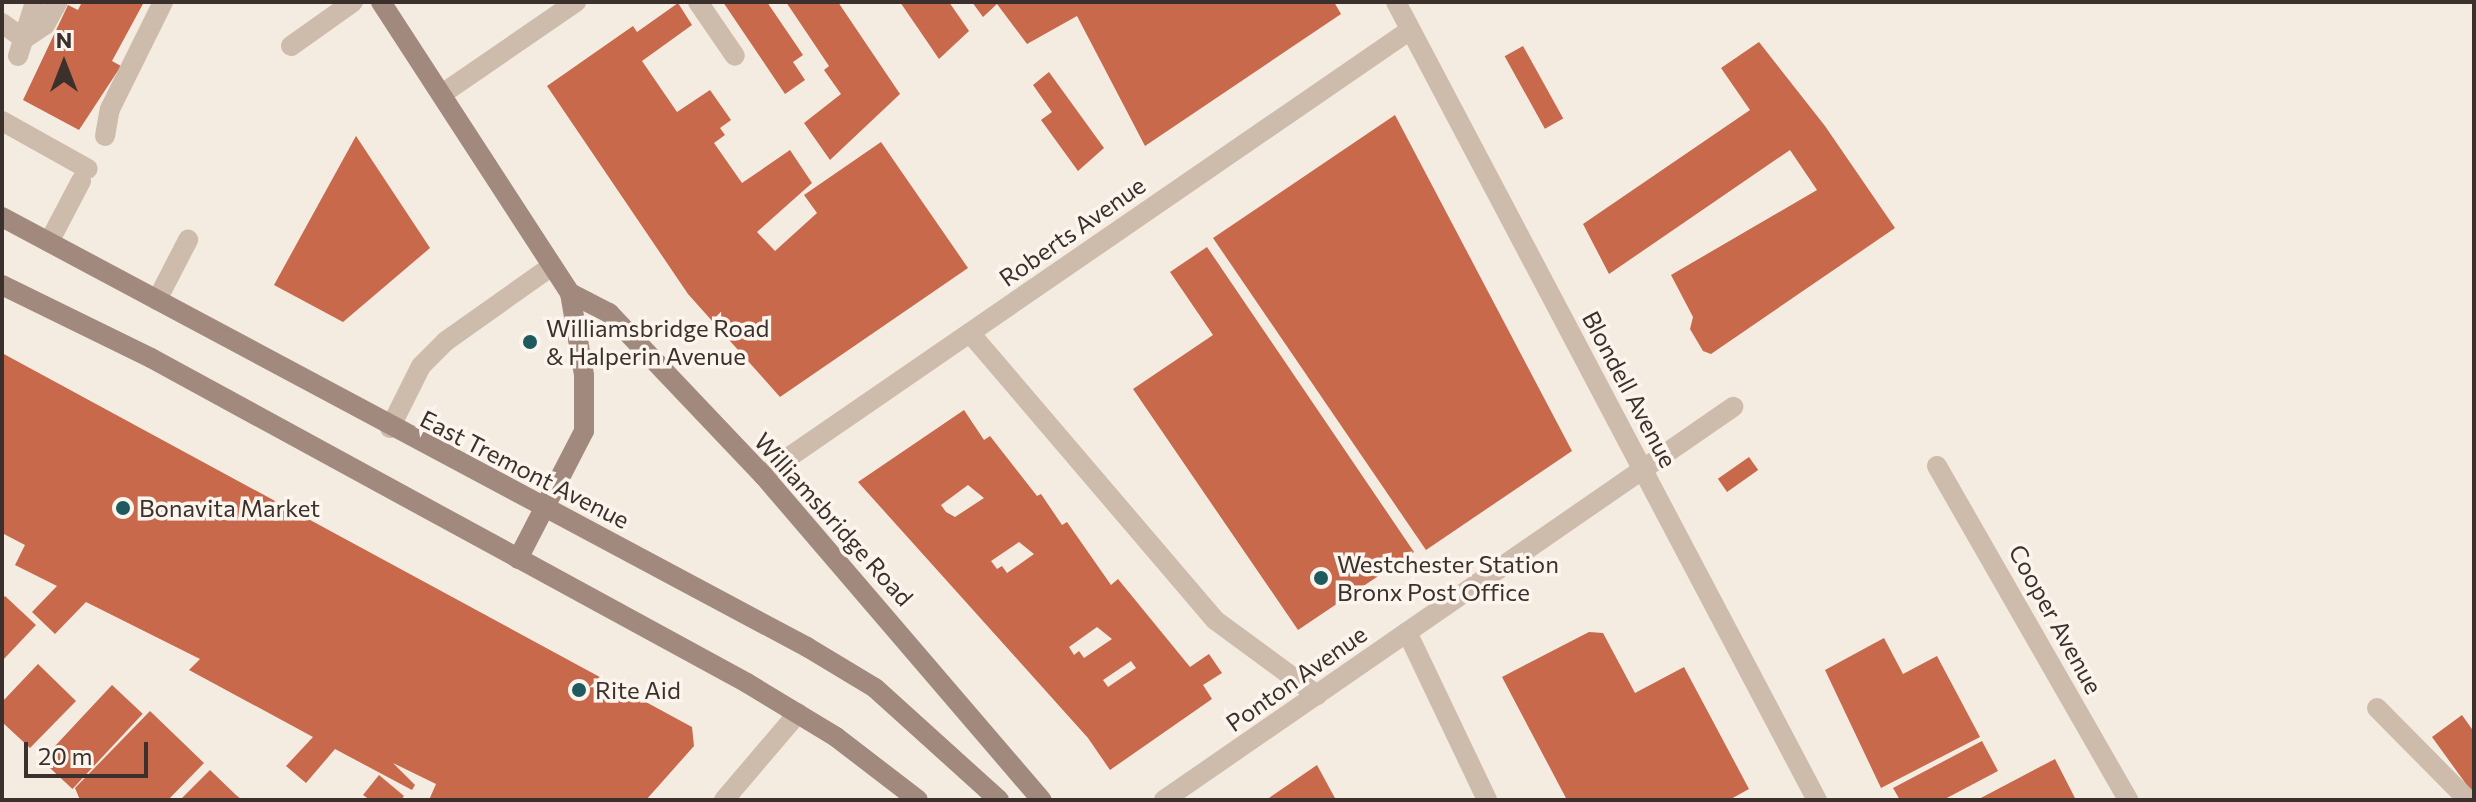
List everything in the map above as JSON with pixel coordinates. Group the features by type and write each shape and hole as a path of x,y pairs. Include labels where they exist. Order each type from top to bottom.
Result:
{"main road":[{"name":"Williamsbridge Road","path":"381,2 570,293 584,375 584,431 518,559"},
{"name":"East Tremont Avenue","path":"2,217 875,688 999,800"},
{"path":"2,285 151,358 798,713 918,800"},
{"name":"Williamsbridge Road","path":"570,293 609,313 763,475 1042,800"}],"street":[{"path":"21,47 35,2"},
{"path":"21,47 45,25 58,2"},
{"path":"105,136 110,109 163,2"},
{"path":"291,46 353,2"},
{"path":"442,94 576,2"},
{"path":"698,2 735,56"},
{"name":"Blondell Avenue","path":"1396,2 1817,800"},
{"path":"2,23 21,47"},
{"name":"Roberts Avenue","path":"763,475 1410,30"},
{"path":"2,121 84,175 49,242"},
{"path":"157,300 188,240"},
{"path":"390,428 421,366 446,341 552,266"},
{"path":"970,333 1215,620 1317,695"},
{"name":"Ponton Avenue","path":"1164,800 1733,407"},
{"name":"Cooper Avenue","path":"1937,466 2128,800"},
{"path":"1407,632 1487,800"},
{"path":"2377,708 2468,800"},
{"path":"724,800 798,713"}],"building":[{"path":"82,2 144,2 112,61 121,66 79,130 23,100 68,5 78,10"},
{"path":"723,2 767,2 803,55 793,62 805,80 785,94"},
{"path":"786,2 838,2 900,94 830,160 804,123 841,94 824,70 829,66"},
{"path":"900,2 949,2 969,31 939,59"},
{"path":"972,2 1334,2 1341,14 1145,146 1077,16 1027,44 997,4 983,17"},
{"path":"678,3 692,25 642,61 677,112 710,90 731,120 720,128 725,135 714,143 742,183 790,150 812,183 757,232 775,251 817,213 804,195 881,142 968,268 780,397 688,294 547,86 633,26 637,32"},
{"path":"1759,42 1825,126 1895,228 1711,354 1703,351 1690,329 1693,317 1671,275 1817,190 1790,150 1609,274 1583,224 1750,110 1721,68"},
{"path":"1523,46 1563,119 1545,129 1505,56"},
{"path":"1049,72 1104,148 1078,171 1041,120 1052,112 1033,85"},
{"path":"1395,115 1572,451 1426,550 1213,238"},
{"path":"356,136 430,248 343,322 274,285"},
{"path":"1207,247 1414,552 1298,630 1133,389 1213,335 1170,272"},
{"path":"2,353 692,727 694,746 646,800 429,800 436,784 393,763 415,785 412,790 335,749 306,783 286,766 313,737 189,670 200,659 86,602 55,634 32,612 57,586 15,565 25,545 2,533"},
{"path":"964,410 984,440 990,436 1037,496 1041,494 1062,525 1067,522 1111,585 1118,579 1190,667 1209,654 1222,673 1203,685 1212,699 1110,770 1088,738 858,482","holes":["968,485 984,498 955,517 941,505","1019,542 1034,554 1007,573 1002,566 997,569 991,561","1097,627 1112,639 1084,658 1079,651 1074,655 1069,647","1131,661 1136,668 1108,687 1103,680"]},
{"path":"1749,457 1758,470 1727,492 1718,479"},
{"path":"5,596 36,625 2,661 2,599"},
{"path":"1589,632 1603,633 1635,693 1684,667 1749,789 1729,800 1567,800 1502,677"},
{"path":"1884,638 1903,674 1937,656 1980,737 1881,788 1825,670"},
{"path":"38,664 76,701 30,748 2,722 2,702"},
{"path":"112,685 143,714 72,789 42,760"},
{"path":"150,711 204,763 168,800 80,800 75,788"},
{"path":"2462,715 2474,732 2474,795 2432,737"},
{"path":"1982,741 1998,771 1943,800 1900,800 1893,788"},
{"path":"2055,759 2076,800 1977,800"},
{"path":"1317,765 1336,800 1266,800"},
{"path":"210,770 236,795 242,800 180,800"},
{"path":"379,775 404,796 401,800 370,800 363,795"}],"place":[{"name":"Williamsbridge Road & Halperin Avenue","path":"530,342"},
{"name":"Bonavita Market","path":"123,508"},
{"name":"Westchester Station Bronx Post Office","path":"1321,578"},
{"name":"Rite Aid","path":"579,690"}]}
